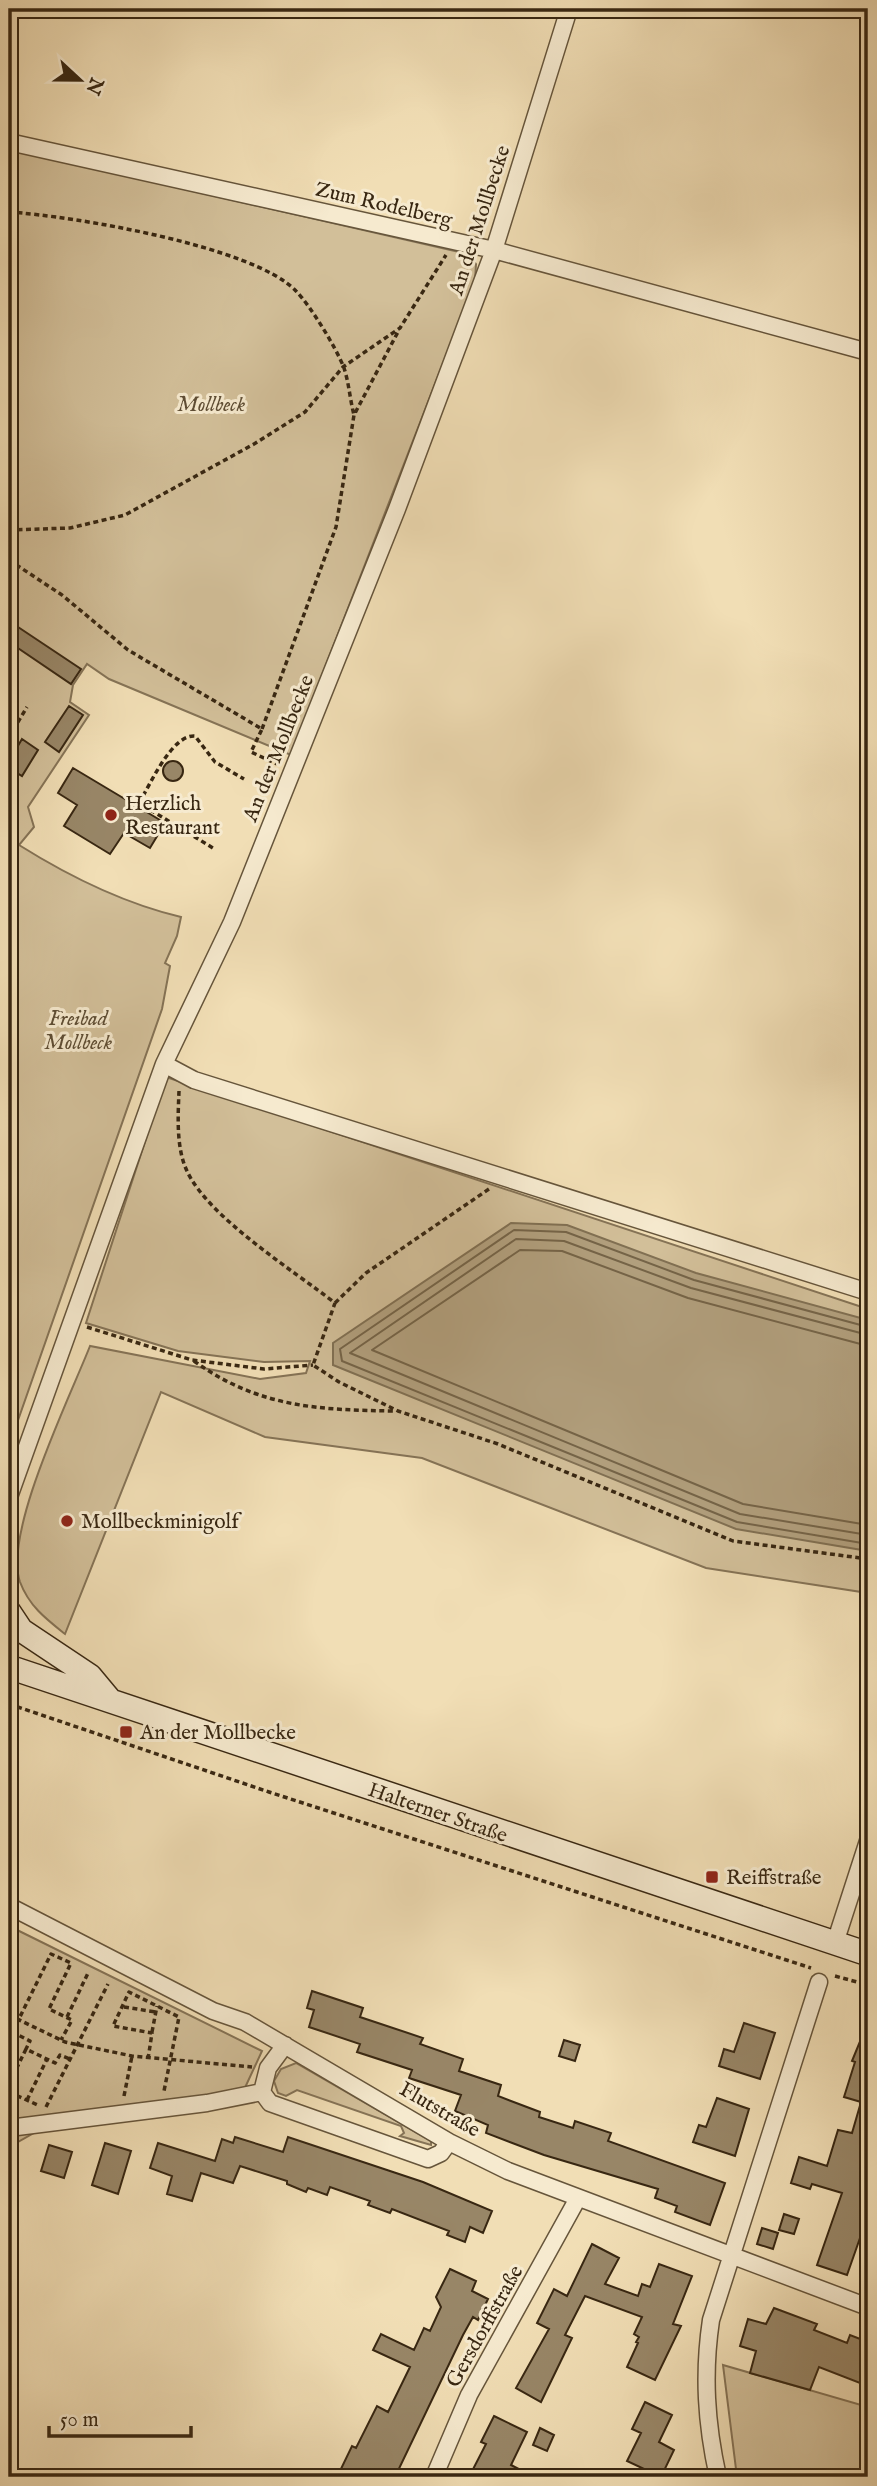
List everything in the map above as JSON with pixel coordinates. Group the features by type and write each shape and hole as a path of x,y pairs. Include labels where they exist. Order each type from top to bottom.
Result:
{"main road":[{"path":"9,1612 21,1630 90,1676 110,1700"},
{"name":"Halterner Straße","path":"9,1667 868,1954"}],"street":[{"name":"An der Mollbecke","path":"9,1497 164,1064 232,922 397,509 494,250 569,9"},
{"name":"Zum Rodelberg","path":"9,142 494,250 868,352"},
{"path":"164,1064 194,1080 868,1292"},
{"path":"835,1943 868,1841"},
{"name":"Flutstraße","path":"9,1906 213,2011 245,2022 449,2142 508,2171 868,2307"},
{"path":"718,2477 709,2437 705,2362 711,2320 825,1976"},
{"path":"262,2092 268,2068 285,2045"},
{"path":"262,2092 271,2103 428,2159 441,2153 449,2142"},
{"path":"9,2128 207,2103 262,2092"},
{"name":"Gersdorffstraße","path":"434,2477 469,2395 578,2198"}],"path":[{"path":"9,212 54,215 98,223 244,261 294,288 307,304 343,367 354,415"},
{"path":"292,770 251,752 262,729 336,527 354,415 400,328 454,241"},
{"path":"9,530 69,528 125,515 150,503 305,412 343,367 400,328"},
{"path":"9,560 62,595 128,650 262,729"},
{"path":"9,737 27,708"},
{"path":"213,848 138,805 174,745 184,736 195,736 215,762 244,779"},
{"path":"9,781 12,783 9,787"},
{"path":"164,1064 179,1079 178,1126 187,1171 217,1211 335,1303"},
{"path":"313,1365 335,1303 366,1273 458,1213 505,1177"},
{"path":"71,1323 192,1360 264,1369 313,1365 339,1382 397,1411 509,1448 733,1541 868,1559"},
{"path":"192,1360 207,1371 275,1402 327,1410 397,1411"},
{"path":"9,1704 825,1976 868,1985"},
{"path":"9,2039 51,1954 71,1963 49,2008 72,2020 61,2040"},
{"path":"67,2017 88,1973"},
{"path":"9,2092 46,2109 108,1984"},
{"path":"152,2033 113,2026 129,1992 179,2017 163,2097"},
{"path":"148,2059 157,2006"},
{"path":"124,2007 156,2012"},
{"path":"9,2015 61,2040 78,2045 169,2062 268,2068"},
{"path":"9,2084 30,2041 12,2032"},
{"path":"26,2049 55,2063 60,2054 70,2059"},
{"path":"123,2102 132,2056"},
{"path":"27,2100 47,2059"}],"green space":[{"name":"Mollbeck","path":"9,149 468,254 476,264 475,281 291,755 109,679 87,664 73,685 70,702 89,715 28,807 34,827 19,845 97,888 181,917 177,936 165,963 170,966 162,1009 9,1446"},
{"path":"166,1077 868,1309 868,1593 706,1568 422,1458 265,1437 161,1392 65,1634 28,1598 20,1582 17,1560 29,1499 90,1346 260,1379 306,1373 310,1361 264,1362 178,1351 86,1323"},
{"path":"9,1926 262,2051 243,2092 64,2116 9,2147"},
{"path":"296,2063 431,2141 431,2145 400,2136 404,2133 401,2126 297,2090 286,2096 278,2093 274,2081 281,2069"},
{"path":"723,2365 868,2407 868,2477 737,2477"}],"water":[{"path":"511,1223 567,1225 696,1273 868,1320 868,1551 736,1529 333,1365 333,1343"}],"building":[{"path":"9,621 81,669 71,684 9,642"},
{"path":"69,706 83,715 59,752 45,742"},
{"path":"22,739 38,750 22,776 9,768 9,761"},
{"path":"173,761 180,764 183,771 180,778 173,781 166,778 163,771 166,764"},
{"name":"Herzlich Restaurant","path":"73,768 165,823 150,848 124,833 110,854 64,826 77,805 58,793"},
{"path":"312,1991 363,2008 360,2017 423,2038 420,2044 463,2059 459,2071 501,2085 498,2096 540,2112 539,2117 573,2128 575,2121 611,2133 608,2141 725,2183 710,2225 675,2212 677,2206 655,2198 658,2189 544,2155 486,2133 488,2125 455,2111 461,2095 409,2078 412,2070 357,2052 360,2044 309,2027 314,2010 307,2008"},
{"path":"868,2022 868,2241 860,2238 847,2275 817,2265 842,2193 812,2184 810,2189 791,2183 799,2157 827,2166 838,2130 852,2133 861,2102 844,2097 855,2062 852,2061"},
{"path":"744,2023 775,2033 760,2079 719,2066 724,2049 734,2052"},
{"path":"564,2040 580,2045 575,2061 559,2056"},
{"path":"717,2098 749,2109 735,2156 693,2142 699,2125 706,2127"},
{"path":"235,2137 283,2152 288,2137 423,2182 492,2211 483,2233 470,2227 465,2242 447,2235 449,2231 392,2209 390,2213 368,2205 370,2201 330,2187 327,2195 308,2188 306,2192 287,2184 287,2181 240,2166 233,2183 201,2173 192,2201 167,2194 172,2176 150,2168 158,2143 215,2161 222,2139 233,2143"},
{"path":"105,2143 131,2151 118,2194 92,2185"},
{"path":"49,2145 72,2152 64,2178 41,2171"},
{"path":"784,2214 799,2219 794,2234 779,2230"},
{"path":"762,2228 778,2233 773,2249 757,2244"},
{"path":"592,2244 619,2258 605,2284 638,2296 642,2284 650,2287 659,2264 692,2276 673,2324 681,2326 655,2380 627,2367 638,2343 636,2342 639,2337 634,2334 642,2317 585,2296 565,2335 572,2338 541,2402 516,2388 549,2329 537,2323 554,2289 567,2296"},
{"path":"450,2269 476,2281 472,2291 488,2299 478,2320 473,2317 463,2335 395,2477 349,2477 339,2473 352,2446 356,2448 377,2406 388,2412 410,2367 373,2350 381,2334 414,2350 424,2328 430,2331 441,2307 436,2297"},
{"path":"774,2308 817,2324 814,2330 847,2343 850,2335 868,2342 868,2378 863,2376 860,2383 819,2367 810,2390 750,2373 756,2351 740,2346 748,2319 766,2324"},
{"path":"645,2402 672,2415 659,2442 674,2450 661,2477 627,2461 641,2433 632,2429"},
{"path":"494,2416 527,2432 511,2465 534,2477 469,2477 486,2444 481,2442"},
{"path":"540,2428 554,2435 547,2451 533,2445"}],"place":[{"name":"Herzlich Restaurant","path":"111,815"},
{"name":"Mollbeckminigolf","path":"67,1521"},
{"name":"An der Mollbecke","path":"126,1732"},
{"name":"Reiffstraße","path":"712,1877"}],"park label":[{"name":"Freibad Mollbeck","path":"78,1030"}]}
